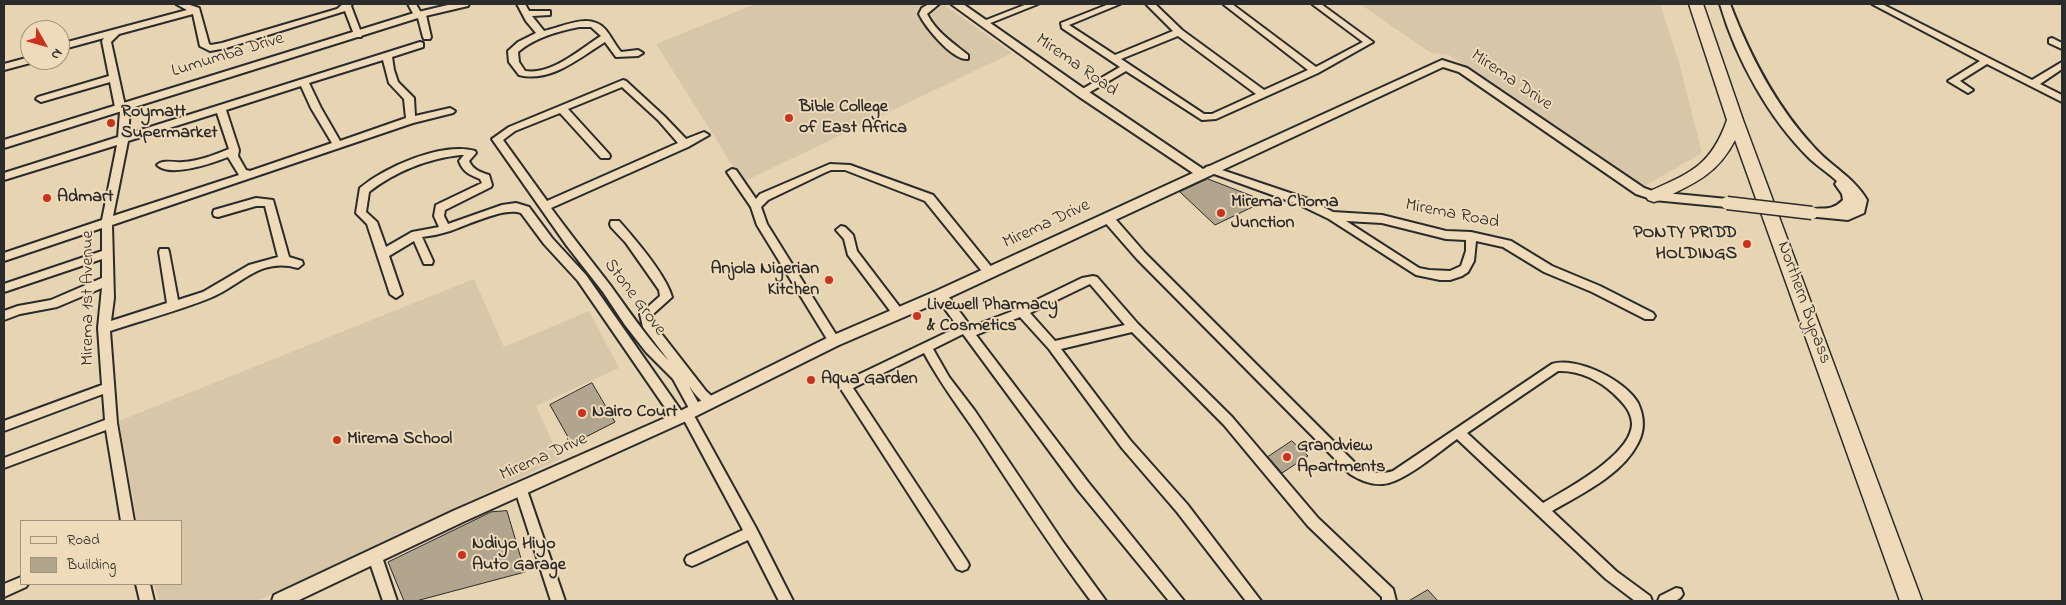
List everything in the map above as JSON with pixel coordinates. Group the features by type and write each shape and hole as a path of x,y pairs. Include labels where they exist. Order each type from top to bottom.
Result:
{"main road":[{"name":"Northern Bypass","path":"1696,4 1735,120 1911,601"},
{"path":"1654,196 1697,176 1714,163 1730,136 1735,120"}],"street":[{"path":"180,4 196,10"},
{"path":"412,4 420,15 427,38"},
{"name":"Lumumba Drive","path":"4,144 420,15 464,4"},
{"path":"521,4 538,32 542,34"},
{"path":"935,4 925,10 923,14 925,19 937,34 965,57"},
{"name":"Mirema Road","path":"956,4 985,22 1082,93 1206,171 1295,199 1331,216 1382,219 1446,235 1486,238 1507,244 1548,269 1596,289 1649,316"},
{"path":"985,22 1030,4"},
{"path":"1116,4 1076,18 1065,23 1065,26 1188,109 1207,119 1315,71 1369,42 1316,4"},
{"path":"1150,4 1179,32 1263,94"},
{"path":"1227,4 1315,71"},
{"name":"Mirema Drive","path":"280,601 459,516 521,490 687,413 834,341 941,295 1442,62 1463,70 1640,191 1654,196 1812,213 1848,215 1857,212 1861,206 1861,200 1844,179 1810,151 1780,115 1762,88 1736,36 1725,4"},
{"path":"1876,4 2062,99"},
{"path":"196,10 205,46 210,48 223,46 340,11 348,5 358,34"},
{"path":"70,44 196,10"},
{"path":"526,14 547,13"},
{"path":"605,38 555,68 534,74 522,73 514,62 513,51 521,44 542,34 575,24 585,24 598,28 619,55 638,53"},
{"path":"70,50 106,41 117,31"},
{"path":"1115,58 1179,32"},
{"path":"106,41 120,107"},
{"path":"2052,41 2062,46"},
{"path":"4,177 420,45"},
{"path":"387,55 389,70 394,83 409,98 412,120"},
{"path":"4,62 20,58"},
{"path":"1968,90 1953,82 1986,61"},
{"path":"4,68 20,63"},
{"path":"2033,84 2062,65"},
{"path":"1082,93 1126,67"},
{"path":"40,99 113,78"},
{"path":"304,82 316,108 338,145"},
{"name":"Stone Grove","path":"684,145 661,118 624,83 512,129 496,139 571,243 607,289 629,322 650,349 677,376 687,413"},
{"name":"Mirema 1st Avenue","path":"120,107 125,111 123,140 107,222 108,298 104,328 111,423 127,520"},
{"path":"221,109 234,150 233,156 242,172 251,175"},
{"path":"562,109 605,156"},
{"path":"4,256 412,120 450,111"},
{"path":"546,206 704,135"},
{"path":"162,165 178,167 195,165 234,150"},
{"path":"396,294 372,222 362,213 364,191 375,182 410,165 444,154 465,151 471,153 464,161 467,168 471,173 485,177 487,183 482,189 440,208 439,216 446,229"},
{"path":"756,206 764,197 820,171 830,167 846,167 929,198 989,272"},
{"path":"732,172 756,206 762,225 834,341"},
{"path":"218,213 256,202 269,203 284,260"},
{"path":"383,254 416,235 446,229 509,207 525,210 548,241 582,278 687,413 786,601"},
{"path":"1331,216 1416,271 1431,275 1455,274 1467,269 1470,262 1471,236"},
{"path":"1107,217 1141,256 1354,470 1366,477 1384,479 1397,475 1556,367 1572,366 1605,380 1628,399 1638,420 1633,443 1622,458 1541,511"},
{"path":"615,224 630,240 664,289 666,297 646,314 647,324 710,402"},
{"path":"841,230 849,238 852,252 898,312"},
{"path":"416,235 428,262"},
{"path":"164,252 173,305"},
{"path":"4,288 106,254"},
{"path":"104,328 208,294 254,268 284,260 298,264"},
{"path":"4,316 18,310 53,304 107,280"},
{"path":"962,565 846,386 926,347 1022,312 1086,281 1093,280 1134,327 1228,421 1312,522 1388,594 1388,601"},
{"path":"941,295 1088,492 1177,601"},
{"path":"1022,312 1053,346 1126,444 1182,508 1254,601"},
{"path":"1053,346 1134,327"},
{"path":"926,347 945,380 971,415 1058,546 1099,601"},
{"path":"4,426 109,387"},
{"path":"4,463 111,423"},
{"path":"1458,432 1541,511 1611,574 1645,601"},
{"path":"521,490 558,601"},
{"path":"692,560 751,532"},
{"path":"375,556 390,601"},
{"path":"4,591 20,583"}],"shaded area":[{"name":"Bible College of East Africa","path":"755,4 943,4 1012,53 743,182 656,44"},
{"path":"1360,4 1660,4 1679,62 1702,153 1641,188 1449,55 1431,53"},
{"name":"Mirema School","path":"474,279 504,347 589,311 619,368 536,406 560,459 257,601 159,601 154,585 182,585 182,520 137,520 119,421"}],"building":[{"name":"Mirema Choma Junction","path":"1208,179 1265,201 1215,225 1180,192"},
{"name":"Nairo Court","path":"592,383 615,422 572,444 550,405"},
{"name":"Grandview Apartments","path":"1292,441 1308,456 1282,473 1268,457"},
{"name":"Ndiyo Hiyo Auto Garage","path":"507,511 525,572 416,601 404,601 388,562 491,512"},
{"path":"1428,590 1438,601 1409,601"}],"place":[{"name":"Bible College of East Africa","path":"789,118"},
{"name":"Roymatt Supermarket","path":"111,123"},
{"name":"Admart","path":"47,198"},
{"name":"Mirema Choma Junction","path":"1221,213"},
{"name":"PONTY PRIDD HOLDINGS","path":"1747,244"},
{"name":"Anjola Nigerian Kitchen","path":"829,280"},
{"name":"Livewell Pharmacy & Cosmetics","path":"917,316"},
{"name":"Aqua Garden","path":"811,380"},
{"name":"Nairo Court","path":"582,413"},
{"name":"Mirema School","path":"337,440"},
{"name":"Grandview Apartments","path":"1287,457"},
{"name":"Ndiyo Hiyo Auto Garage","path":"462,555"}]}
